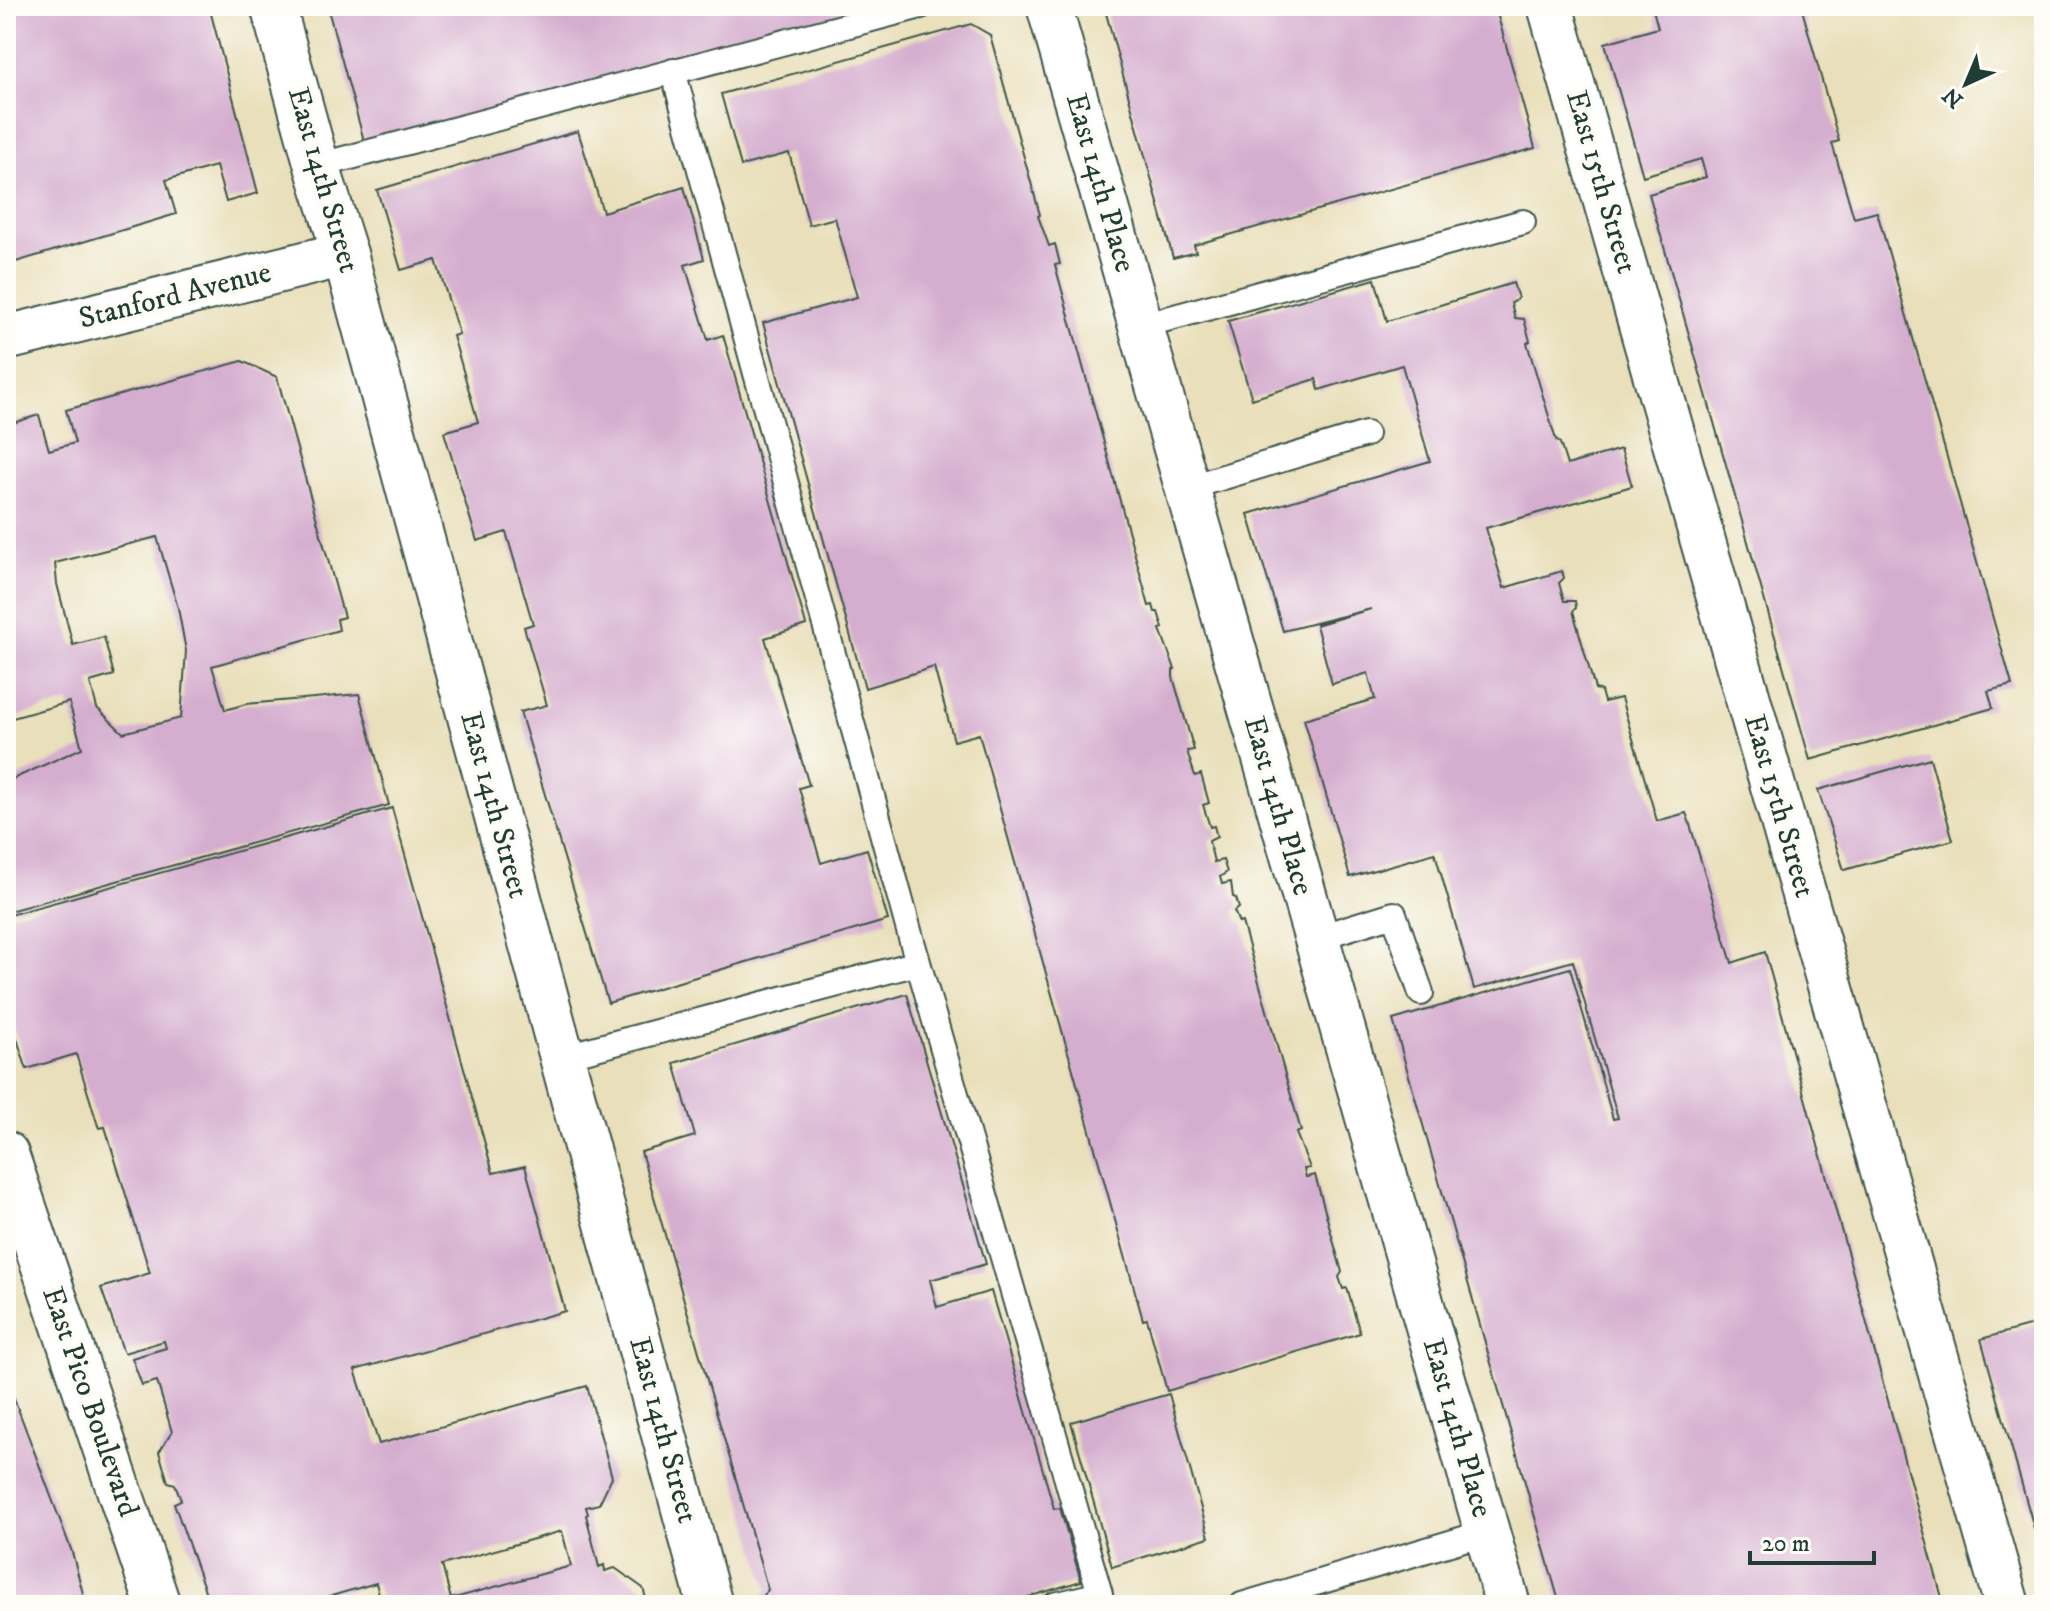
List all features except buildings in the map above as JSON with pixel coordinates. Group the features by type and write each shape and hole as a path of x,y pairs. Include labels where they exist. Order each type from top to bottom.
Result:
{"street":[{"name":"East 14th Street","path":"273,6 345,254 710,1605"},
{"name":"East 14th Place","path":"1049,6 1508,1605"},
{"name":"East 15th Street","path":"1550,6 2007,1605"},
{"name":"Stanford Avenue","path":"6,338 345,254"},
{"name":"East Pico Boulevard","path":"6,1154 158,1605"}],"lane":[{"path":"317,166 921,6"},
{"path":"673,71 918,963 1100,1594 1055,1605"},
{"path":"1141,326 1523,222"},
{"path":"1187,488 1366,434"},
{"path":"1316,938 1394,914 1421,993"},
{"path":"562,1057 918,963"},
{"path":"1242,1605 1487,1532"}]}
